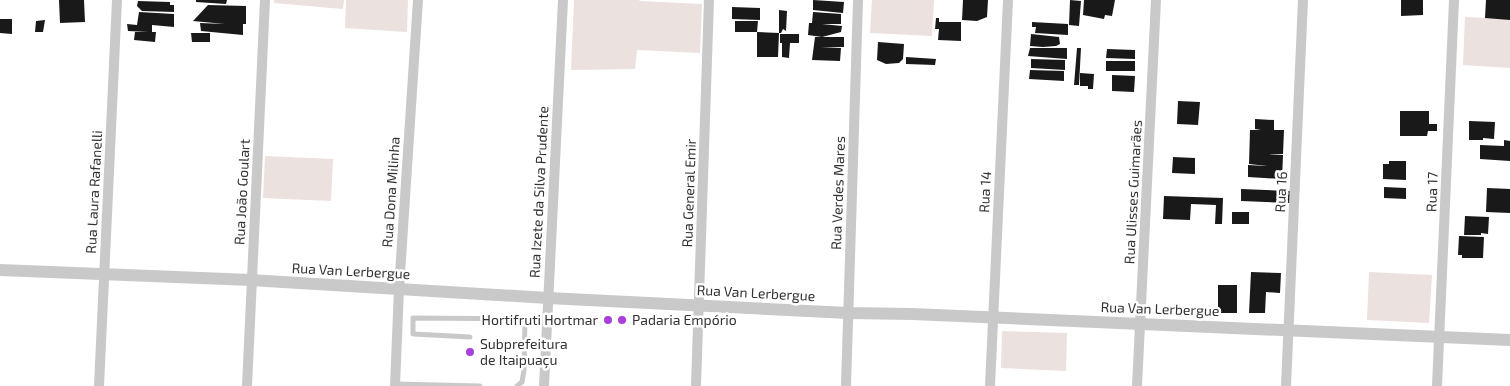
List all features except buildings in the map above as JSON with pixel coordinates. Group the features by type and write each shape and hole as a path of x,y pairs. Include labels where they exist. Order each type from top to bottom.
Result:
{"street":[{"name":"Rua Laura Rafanelli","path":"99,386 117,0"},
{"name":"Rua João Goulart","path":"246,386 265,0"},
{"name":"Rua Dona Milinha","path":"395,385 399,289 418,0"},
{"name":"Rua Izete da Silva Prudente","path":"544,386 563,0"},
{"name":"Rua General Emir","path":"696,386 709,0"},
{"name":"Rua Verdes Mares","path":"846,386 858,0"},
{"name":"Rua 14","path":"990,386 1008,0"},
{"name":"Rua Ulisses Guimarães","path":"1137,386 1156,0"},
{"name":"Rua 16","path":"1286,386 1303,0"},
{"name":"Rua 17","path":"1438,386 1454,0"},
{"name":"Rua Van Lerbergue","path":"0,270 251,280 548,298 848,313 993,317 1510,340"}],"lane":[{"path":"470,338 413,334 414,318 524,319 524,370 522,382 518,386"},
{"path":"395,385 480,386"}],"shaded area":[{"path":"274,0 344,0 343,9 274,3"},
{"path":"346,0 408,0 407,32 345,28"},
{"path":"574,0 639,0 702,4 700,53 637,50 635,69 571,70"},
{"path":"872,0 934,0 932,36 870,33"},
{"path":"1465,17 1510,19 1510,68 1463,65"},
{"path":"265,156 333,159 331,201 263,198"},
{"path":"1369,272 1432,275 1429,323 1367,320"},
{"path":"1002,331 1067,333 1066,371 1001,368"}],"place":[{"name":"Hortifruti Hortmar","path":"608,320"},
{"name":"Padaria Empório","path":"622,320"},
{"name":"Subprefeitura de Itaipuaçu","path":"470,352"}]}
